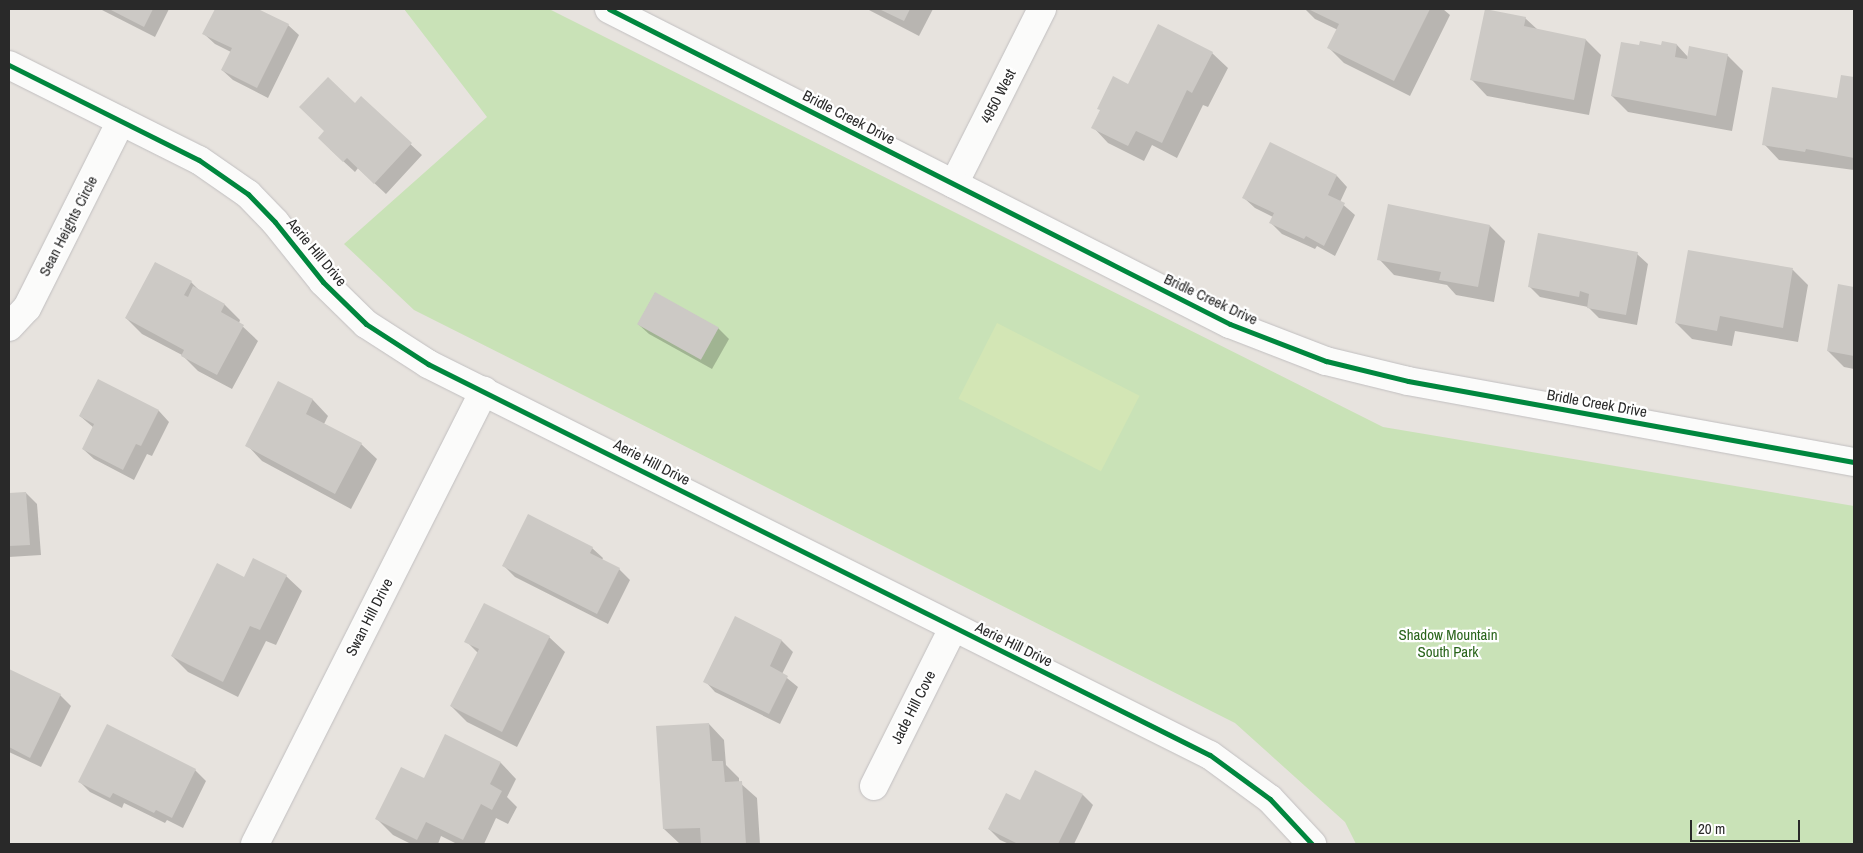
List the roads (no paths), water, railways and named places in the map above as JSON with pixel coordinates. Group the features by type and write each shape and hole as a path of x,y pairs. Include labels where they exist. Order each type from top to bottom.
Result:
{"street":[{"name":"Bridle Creek Drive","path":"609,9 1230,324 1326,361 1408,381 1854,462"},
{"name":"4950 West","path":"954,184 1042,9"},
{"name":"Aerie Hill Drive","path":"9,65 199,160 248,194 275,222 323,282 366,324 428,364 1210,755 1270,799 1312,844"},
{"name":"Sean Heights Circle","path":"9,327 26,308 121,121"},
{"name":"Swan Hill Drive","path":"255,844 484,391"},
{"name":"Jade Hill Cove","path":"874,786 953,628"}],"park label":[{"name":"Shadow Mountain South Park","path":"1448,642"}]}
